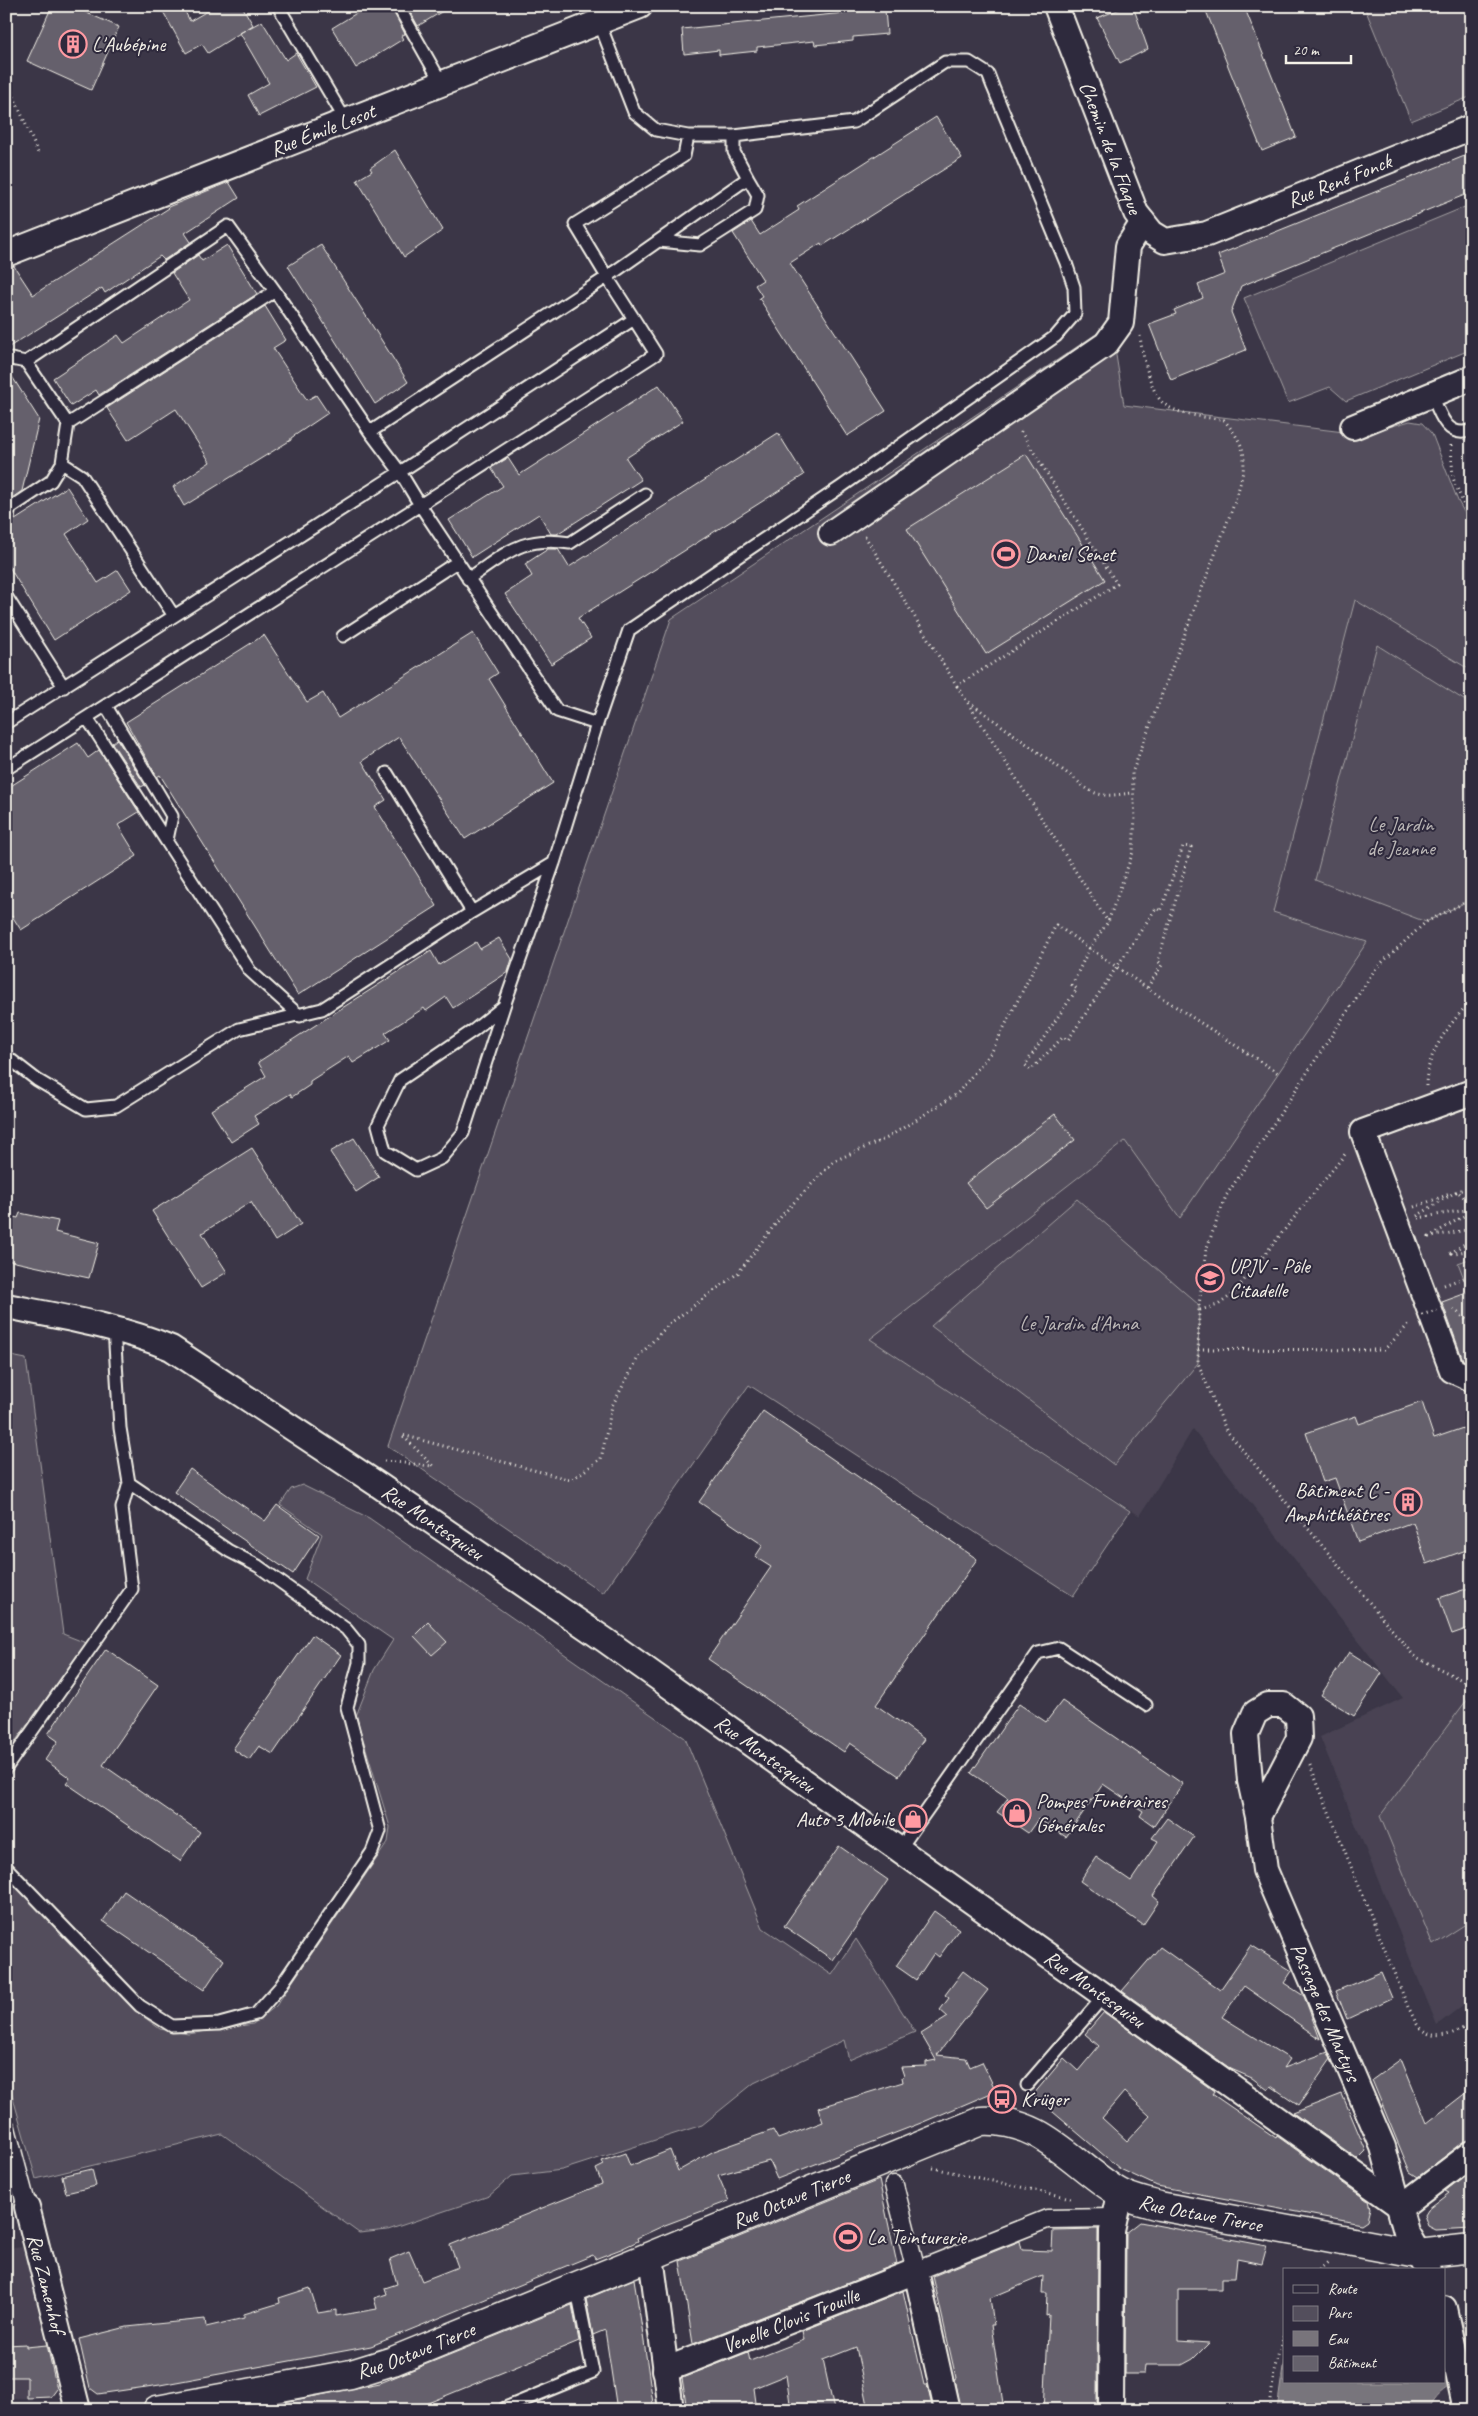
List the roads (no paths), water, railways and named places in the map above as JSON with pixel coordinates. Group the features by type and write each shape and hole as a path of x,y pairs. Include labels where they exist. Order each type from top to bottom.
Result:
{"street":[{"name":"Rue Émile Lesot","path":"6,254 640,6"},
{"name":"Chemin de la Flaque","path":"1056,6 1136,213 1152,233 1165,241 1207,234"},
{"name":"Rue René Fonck","path":"1207,234 1472,127"},
{"path":"830,533 1106,344 1121,323 1128,246 1143,222"},
{"path":"1353,426 1472,378"},
{"path":"1472,1092 1364,1132 1452,1370 1472,1379"},
{"name":"Rue Montesquieu","path":"6,1306 114,1328 144,1336 171,1348 359,1472 605,1640 1400,2207"},
{"name":"Passage des Martyrs","path":"1258,1817 1299,1738 1298,1716 1284,1705 1268,1705 1255,1713 1246,1734 1250,1781 1258,1817 1265,1870 1383,2147 1406,2232 1423,2262"},
{"name":"Rue Octave Tierce","path":"157,2410 351,2374 394,2361 981,2121 1002,2120 1025,2127 1052,2142 1117,2206 1159,2206 1423,2262 1472,2248"},
{"name":"Rue Zamenhof","path":"6,2128 78,2410"},
{"path":"1400,2207 1472,2153"},
{"path":"894,2185 916,2271 947,2410"},
{"path":"916,2271 1047,2219 1117,2206 1111,2410"},
{"path":"651,2256 671,2410"},
{"name":"Venelle Clovis Trouille","path":"665,2370 916,2271"},
{"path":"1446,2315 1466,2385 1466,2410"}],"lane":[{"path":"278,6 346,121"},
{"path":"398,6 442,84"},
{"path":"504,1006 474,1030 400,1080 378,1125 385,1150 416,1170 442,1158 463,1133 504,1006 554,863 597,724 629,630 840,487 1056,336 1075,314 1074,287 1066,263 988,74 969,62 945,62 854,122 734,136 688,136 656,130 634,112 599,22"},
{"path":"6,769 656,354 606,277 575,224 684,156 688,136"},
{"path":"659,241 700,245 755,210 758,195 734,152 734,136"},
{"path":"370,432 606,277 748,178"},
{"path":"26,362 228,226 275,291 370,432 400,472 468,579 558,711 597,724"},
{"path":"68,424 275,291"},
{"path":"6,723 400,472 634,319"},
{"path":"6,358 26,362 68,424 62,463 51,481 6,511"},
{"path":"1432,394 1442,420 1451,430 1466,433 1472,430"},
{"path":"62,463 82,476 174,616"},
{"path":"468,579 521,544 549,540 570,543 645,494"},
{"path":"343,636 457,562"},
{"path":"6,596 64,687"},
{"path":"106,706 172,816 167,840"},
{"path":"86,718 167,840 250,971 300,1016"},
{"path":"387,773 472,912"},
{"path":"6,1056 37,1080 86,1109 116,1106 239,1029 300,1016 322,1009 472,912 554,863"},
{"path":"6,1768 132,1589 122,1508 129,1483 120,1428 114,1328"},
{"path":"6,1867 140,2006 172,2026 218,2024 256,2014 280,1988 372,1852 380,1831 347,1707 359,1663 358,1645 346,1629 258,1566 229,1551 129,1483"},
{"path":"899,1850 1038,1653 1059,1648 1146,1705"},
{"path":"1027,2085 1104,1996"},
{"path":"505,2408 593,2372 576,2286"}],"water":[{"path":"1472,2320 1472,2375 1441,2393 1436,2397 1428,2410 1277,2410 1283,2367 1283,2384 1446,2384 1446,2325"}],"place":[{"name":"L'Aubépine","path":"73,44"},
{"name":"Daniel Senet","path":"1006,554"},
{"name":"UPJV - Pôle Citadelle","path":"1210,1278"},
{"name":"Bâtiment C - Amphithéâtres","path":"1408,1502"},
{"name":"Pompes Funéraires Générales","path":"1017,1813"},
{"name":"Auto 3 Mobile","path":"913,1819"},
{"name":"Krüger","path":"1002,2099"},
{"name":"La Teinturerie","path":"848,2237"}],"park label":[{"name":"Le Jardin de Jeanne","path":"1401,836"},
{"name":"Le Jardin d'Anna","path":"1079,1323"}]}
